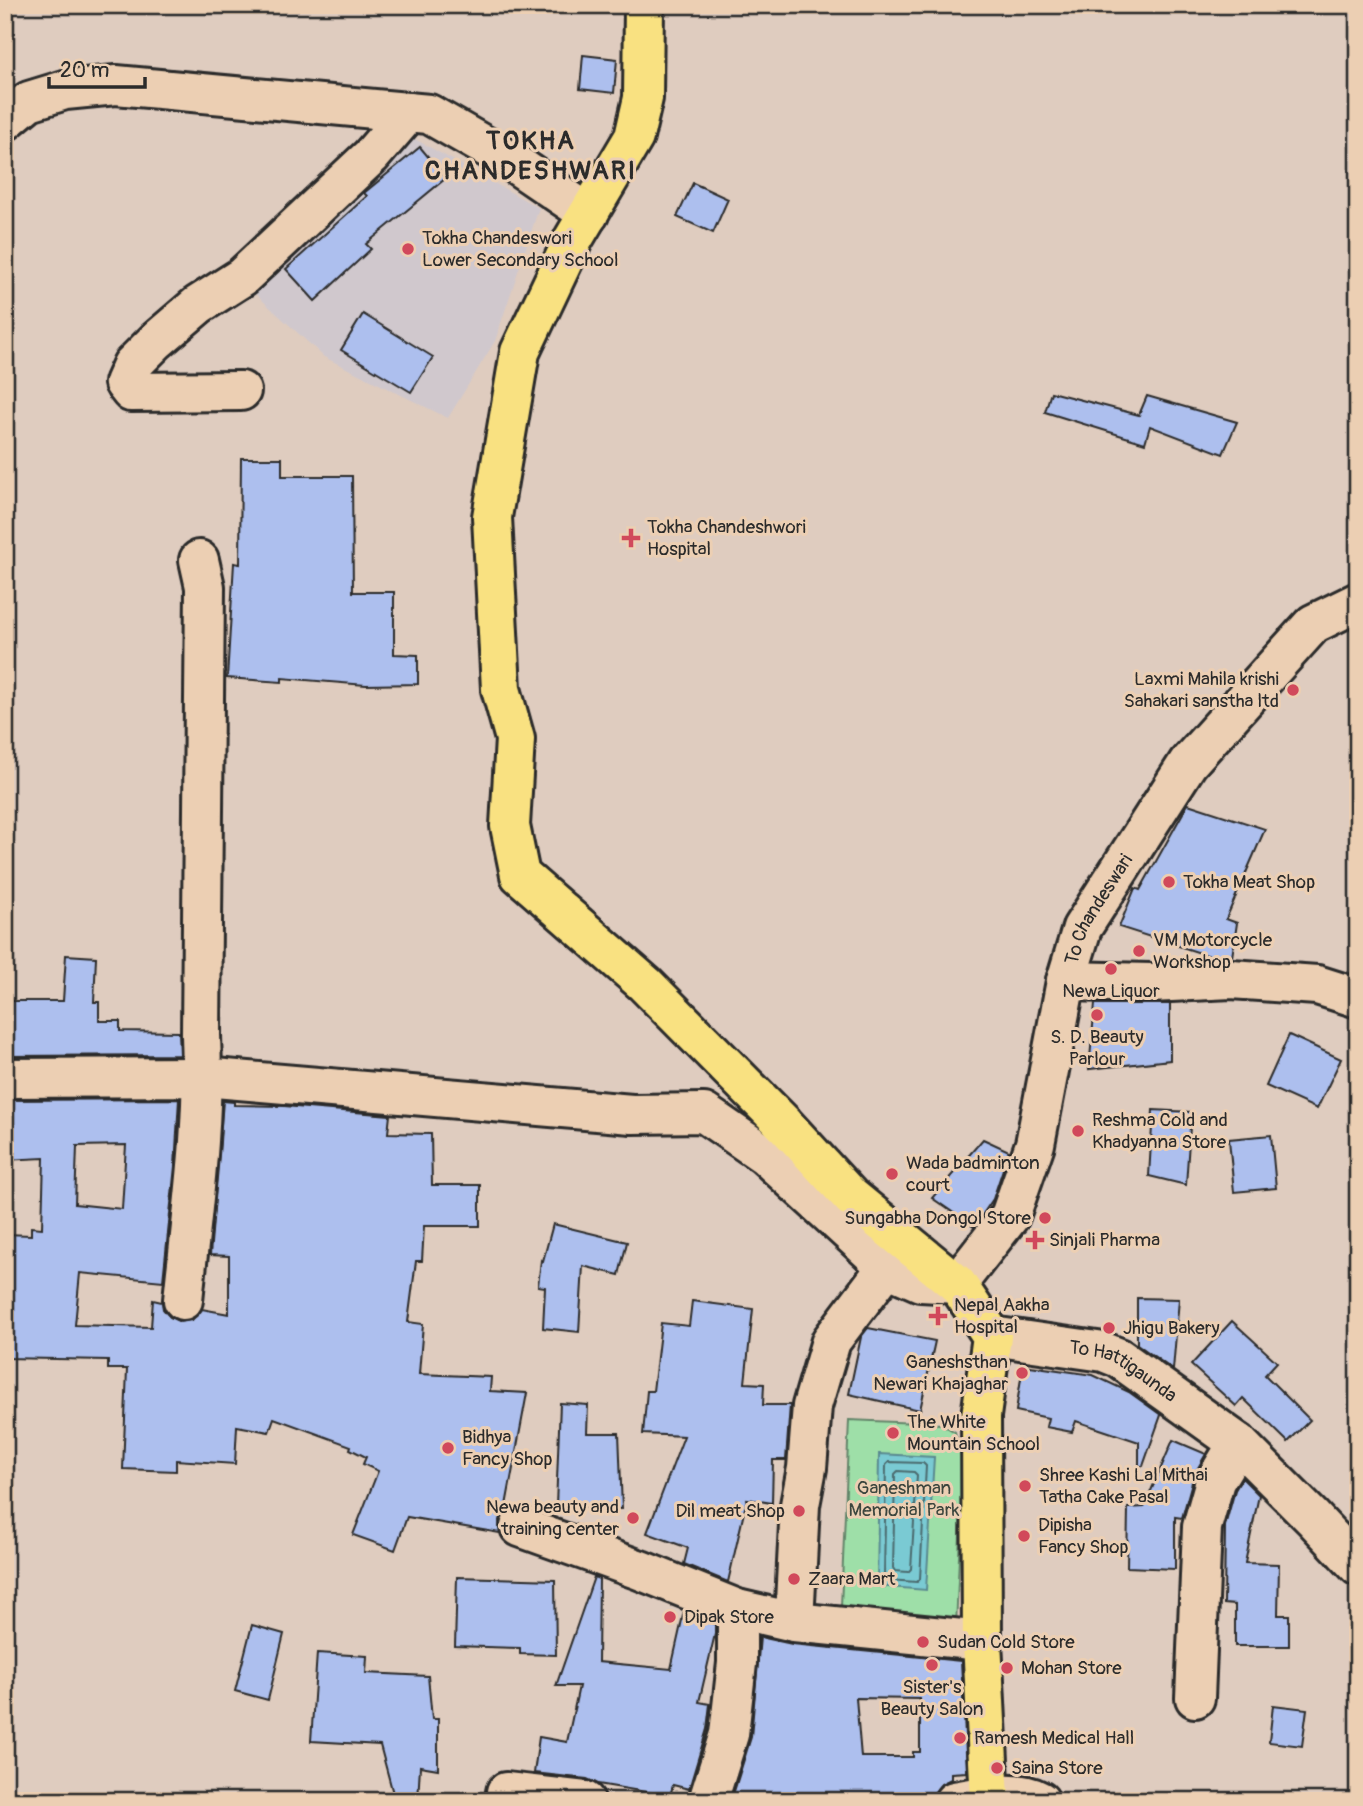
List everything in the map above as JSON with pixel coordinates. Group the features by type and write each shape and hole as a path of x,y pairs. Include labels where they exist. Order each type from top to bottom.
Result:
{"main road":[{"path":"644,5 643,98 634,137 574,238 520,352 492,517 502,689 515,740 510,826 520,876 645,984 785,1125 851,1197 957,1284 992,1336 981,1416 982,1641 978,1799"}],"street":[{"path":"5,121 29,101 65,90 116,85 429,114 512,161 589,214"},
{"path":"241,391 131,392 124,383 132,365 156,341 198,305 242,277 371,156 409,112"},
{"path":"183,1300 201,1129 203,1077 201,1022 205,587 199,560"},
{"name":"To Chandeswari","path":"957,1284 1010,1216 1035,1144 1066,981 1082,928 1188,764 1313,624 1358,602"},
{"path":"1066,981 1152,983 1231,979 1317,985 1358,998"},
{"path":"5,1078 203,1077 632,1114 704,1113 765,1155 887,1267 921,1282 957,1284"},
{"path":"794,1622 800,1505 807,1468 812,1406 831,1341 887,1267"},
{"name":"To Hattigaunda","path":"992,1336 1104,1352 1119,1358 1238,1443 1358,1566"},
{"path":"1195,1698 1202,1527 1215,1481 1238,1443"},
{"path":"520,1527 640,1570 737,1609 794,1622 982,1641"},
{"path":"708,1801 729,1734 737,1663 737,1609"},
{"path":"506,1792 585,1801"},
{"path":"978,1799 1028,1794 1040,1801"}],"shaded area":[{"name":"Tokha Chandeswori Lower Secondary School","path":"413,138 539,208 495,341 448,418 324,357 250,289 361,178"}],"green space":[{"name":"Ganeshman Memorial Park","path":"849,1420 941,1424 955,1432 963,1465 956,1626 841,1607"}],"water":[{"path":"879,1454 934,1457 926,1590 877,1586"}],"building":[{"path":"583,55 617,59 614,93 580,89"},
{"path":"420,147 446,178 366,244 371,249 315,301 286,269 367,196 364,193"},
{"path":"693,183 728,199 713,233 677,217"},
{"path":"363,314 433,357 411,392 341,350"},
{"path":"1051,392 1139,415 1147,396 1237,422 1223,454 1150,426 1145,443 1045,412"},
{"path":"241,458 282,458 282,476 352,476 353,592 394,592 394,654 418,655 418,684 366,685 282,678 282,682 227,678 234,563 240,564"},
{"path":"1188,804 1265,829 1226,919 1237,923 1232,957 1216,958 1119,927 1135,888 1140,890"},
{"path":"66,955 96,957 94,1002 99,1002 99,1021 120,1021 120,1031 179,1032 180,1055 5,1056 5,1026 10,1026 10,1001 63,1001"},
{"path":"1095,1004 1170,1004 1170,1060 1089,1069"},
{"path":"1289,1035 1341,1059 1317,1109 1266,1086"},
{"path":"179,1099 163,1281 80,1273 75,1325 151,1327 153,1300 162,1302 163,1309 170,1317 180,1322 192,1320 202,1309 229,1314 229,1256 210,1255 223,1101 234,1102 234,1105 284,1106 390,1115 388,1133 431,1134 432,1185 480,1185 480,1226 424,1226 422,1261 416,1261 408,1322 423,1324 419,1374 491,1377 490,1391 527,1393 505,1511 499,1520 500,1533 407,1517 395,1550 353,1535 378,1471 363,1464 366,1457 350,1449 351,1446 274,1418 269,1432 237,1426 235,1464 176,1460 176,1471 123,1469 127,1369 108,1369 108,1360 5,1358 5,1234 31,1235 31,1227 42,1228 44,1158 5,1160 5,1100","holes":["126,1145 122,1209 75,1204 77,1146"]},
{"path":"1153,1110 1191,1112 1186,1185 1149,1176"},
{"path":"1271,1135 1276,1188 1234,1192 1229,1139"},
{"path":"983,1139 1009,1151 993,1199 974,1227 932,1198"},
{"path":"553,1224 627,1242 619,1275 583,1266 579,1332 543,1328 545,1287 538,1286 541,1260 543,1261"},
{"path":"1137,1298 1179,1299 1173,1370 1137,1344"},
{"path":"692,1301 753,1309 745,1383 764,1384 763,1405 790,1405 786,1460 773,1460 772,1503 747,1499 728,1582 684,1564 688,1548 647,1533 684,1436 643,1434 647,1391 653,1391 661,1323 689,1326"},
{"path":"1232,1321 1277,1362 1265,1375 1310,1420 1288,1442 1243,1398 1236,1406 1191,1365"},
{"path":"868,1328 935,1341 920,1410 849,1394 861,1337"},
{"path":"1023,1365 1093,1375 1129,1392 1161,1415 1143,1466 1139,1466 1139,1442 1076,1421 1072,1432 1046,1427 1048,1418 1016,1411"},
{"path":"560,1403 588,1405 587,1433 619,1433 622,1509 556,1506"},
{"path":"1173,1440 1206,1454 1194,1475 1182,1518 1175,1517 1175,1569 1127,1567 1128,1508 1144,1507"},
{"path":"1242,1478 1259,1495 1245,1563 1279,1564 1278,1615 1289,1615 1289,1646 1235,1646 1235,1605 1224,1604 1225,1526 1235,1490"},
{"path":"457,1577 555,1580 556,1655 520,1654 520,1648 455,1646"},
{"path":"594,1577 599,1579 598,1662 671,1669 684,1611 715,1624 699,1702 710,1704 707,1729 689,1789 673,1785 670,1796 598,1784 587,1779 534,1773 539,1737 567,1742 579,1686 556,1686"},
{"path":"252,1625 284,1634 268,1700 235,1691"},
{"path":"760,1637 792,1644 961,1661 967,1772 951,1773 951,1779 941,1784 934,1793 914,1796 914,1801 731,1801 751,1737","holes":["856,1698 920,1699 920,1752 913,1752 913,1757 861,1757"]},
{"path":"317,1653 367,1656 366,1673 428,1676 432,1719 438,1719 438,1769 420,1766 418,1801 395,1801 380,1745 311,1741"},
{"path":"1273,1705 1307,1709 1302,1746 1269,1742"}],"place":[{"name":"Tokha Chandeswori Lower Secondary School","path":"408,249"},
{"name":"Tokha Chandeshwori Hospital","path":"631,538"},
{"name":"Laxmi Mahila krishi Sahakari sanstha ltd","path":"1293,690"},
{"name":"Tokha Meat Shop","path":"1169,882"},
{"name":"VM Motorcycle Workshop","path":"1139,951"},
{"name":"Newa Liquor","path":"1111,969"},
{"name":"S. D. Beauty Parlour","path":"1097,1015"},
{"name":"Reshma Cold and Khadyanna Store","path":"1078,1131"},
{"name":"Wada badminton court","path":"892,1174"},
{"name":"Sungabha Dongol Store","path":"1045,1218"},
{"name":"Sinjali Pharma","path":"1035,1240"},
{"name":"Nepal Aakha Hospital","path":"938,1316"},
{"name":"Jhigu Bakery","path":"1109,1328"},
{"name":"Ganeshsthan Newari Khajaghar","path":"1022,1373"},
{"name":"The White Mountain School","path":"893,1433"},
{"name":"Bidhya Fancy Shop","path":"448,1448"},
{"name":"Shree Kashi Lal Mithai Tatha Cake Pasal","path":"1025,1486"},
{"name":"Dil meat Shop","path":"799,1511"},
{"name":"Newa beauty and training center","path":"633,1518"},
{"name":"Dipisha Fancy Shop","path":"1024,1536"},
{"name":"Zaara Mart","path":"794,1579"},
{"name":"Dipak Store","path":"670,1617"},
{"name":"Sudan Cold Store","path":"923,1642"},
{"name":"Sister's Beauty Salon","path":"932,1665"},
{"name":"Mohan Store","path":"1007,1668"},
{"name":"Ramesh Medical Hall","path":"960,1738"},
{"name":"Saina Store","path":"997,1768"}],"district":[{"name":"TOKHA CHANDESHWARI","path":"531,156"}]}
